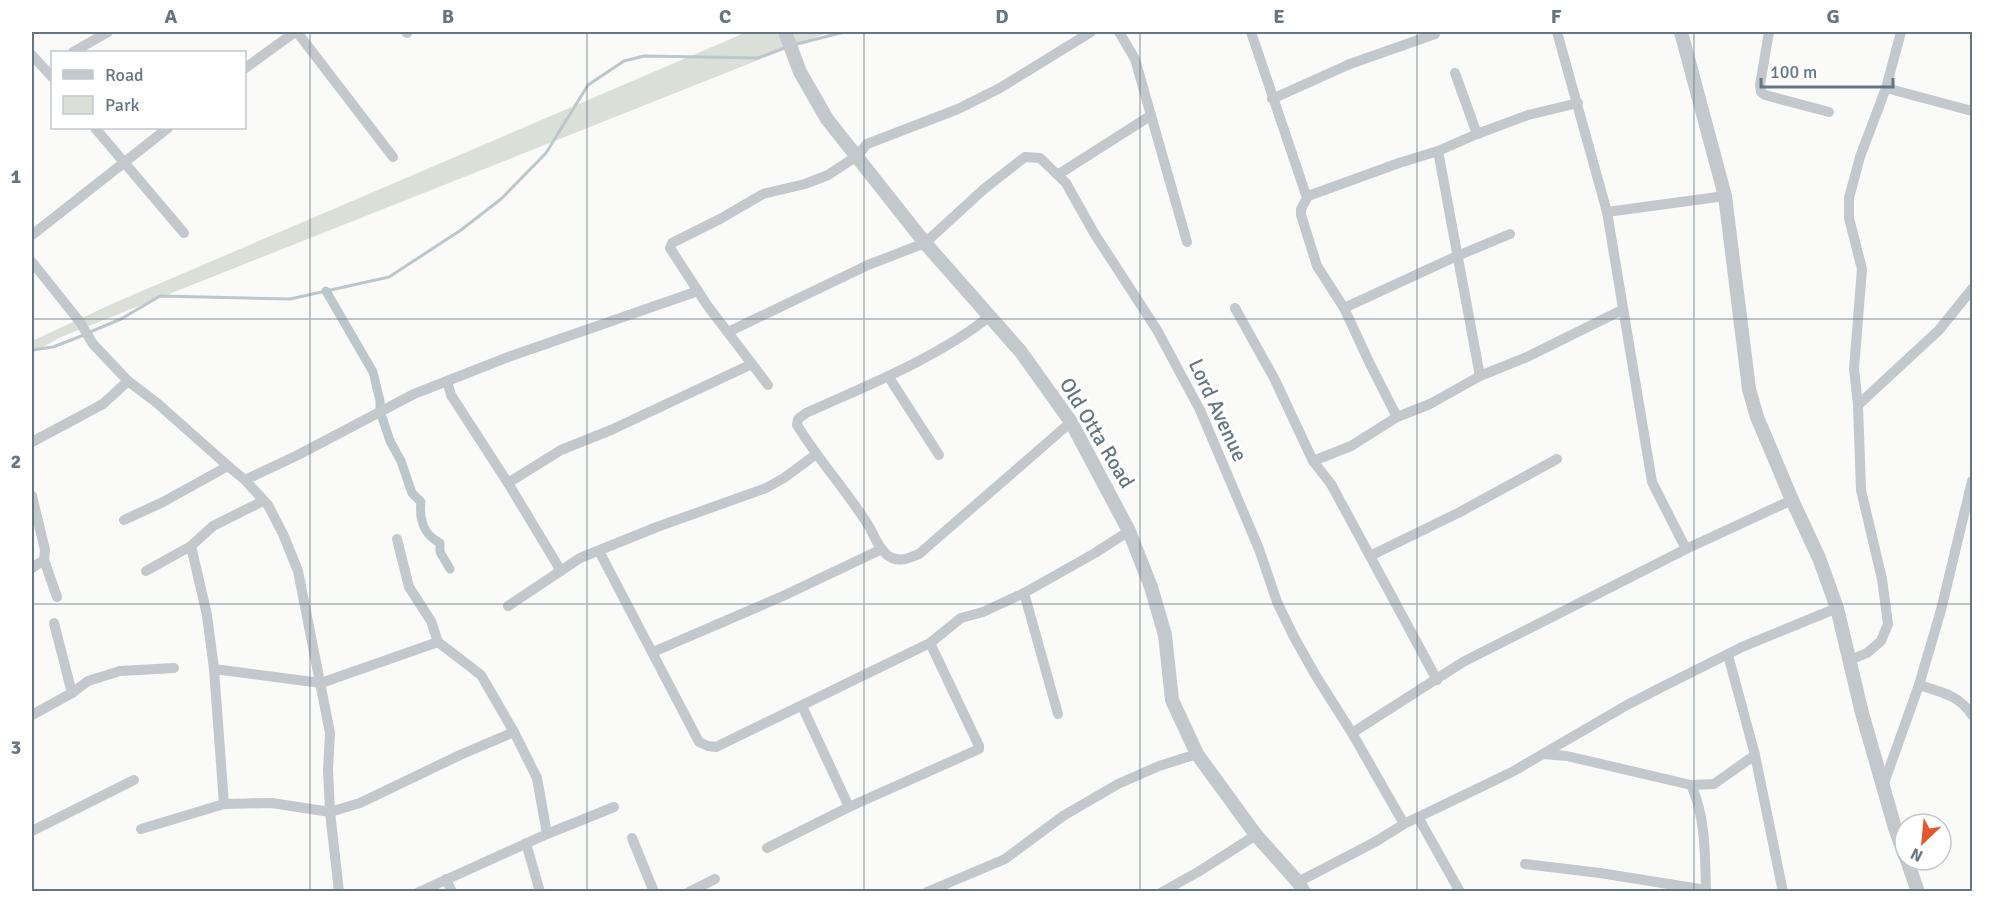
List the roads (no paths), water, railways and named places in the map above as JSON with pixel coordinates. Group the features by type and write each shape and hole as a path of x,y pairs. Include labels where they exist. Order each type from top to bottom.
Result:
{"street":[{"path":"75,51 108,32"},
{"path":"246,68 296,32 393,157"},
{"name":"Old Otta Road","path":"785,32 800,72 817,104 925,243 1021,352 1071,422 1129,531 1151,587 1165,635 1172,699 1197,754 1256,835 1301,887"},
{"path":"768,385 698,291 670,248 672,243 763,194 805,184 828,175 857,156 867,144 958,109 1000,88 1091,32"},
{"path":"1119,32 1135,59 1187,242"},
{"path":"1251,32 1272,99 1308,196"},
{"path":"1557,32 1607,212 1622,310 1632,355 1643,439 1652,482 1686,549"},
{"path":"1681,32 1725,196 1749,389 1757,417 1792,500 1820,558 1837,608 1862,713 1893,818"},
{"path":"1769,32 1760,85 1761,92 1829,112"},
{"path":"1850,660 1867,653 1881,641 1888,624 1882,579 1860,490 1858,405 1854,369 1862,268 1849,218 1849,198 1860,157 1886,88 1901,32"},
{"path":"1272,99 1350,64 1435,34"},
{"path":"32,55 50,70"},
{"path":"1455,73 1477,134"},
{"path":"1886,88 1972,111"},
{"path":"1398,417 1344,308 1317,266 1301,215 1301,209 1308,196 1438,151 1528,115 1578,103"},
{"path":"1059,174 1150,116"},
{"path":"96,129 184,233"},
{"path":"32,235 167,129"},
{"path":"1438,151 1449,200 1457,256 1480,376"},
{"name":"Lord Avenue","path":"925,243 984,189 1025,157 1040,158 1059,174 1157,330 1200,410 1258,549 1277,602 1316,676 1352,733 1404,825"},
{"path":"1607,212 1725,196"},
{"path":"1344,308 1510,234"},
{"path":"728,332 868,265 925,243"},
{"path":"32,262 80,322 93,344 128,381 158,403 245,480 268,505 283,534 298,571 330,733 328,770 330,812 339,891"},
{"path":"1858,405 1939,330 1972,289"},
{"path":"245,480 414,394 585,330 698,291"},
{"path":"1235,308 1274,378 1313,461 1331,484 1437,680"},
{"path":"1313,461 1351,446 1398,417 1430,404 1480,376 1527,357 1622,310"},
{"path":"989,317 959,340 888,376 806,413 798,419 797,425 815,455 857,507 882,549 892,558 904,560 919,554 1071,422"},
{"path":"508,483 561,450 638,418 752,364"},
{"path":"888,376 939,455"},
{"path":"32,442 103,404 128,381"},
{"path":"447,381 451,395 561,571"},
{"path":"508,606 580,558 657,527 766,488 815,455"},
{"path":"1370,556 1460,512 1557,459"},
{"path":"124,520 163,502 228,466"},
{"path":"1883,786 1919,685 1941,610 1972,486"},
{"path":"32,496 45,550 44,560 57,597"},
{"path":"1352,733 1463,662 1686,549 1792,500"},
{"path":"146,571 191,546 213,526 263,501"},
{"path":"599,551 699,742 716,747 930,643 961,618 983,612 1024,593 1129,531"},
{"path":"397,539 409,587 431,621 438,642 481,675 514,732 537,778 547,834"},
{"path":"191,546 207,615 214,669 224,804"},
{"path":"653,652 772,601 882,549"},
{"path":"32,568 44,560"},
{"path":"1024,593 1058,714"},
{"path":"1301,887 1404,825 1512,772 1628,705 1728,655 1837,608"},
{"path":"54,622 72,693"},
{"path":"214,669 321,683 438,642"},
{"path":"767,848 849,807 979,749 930,643"},
{"path":"1728,655 1755,755 1783,891"},
{"path":"32,715 72,693 88,681 120,670 174,668"},
{"path":"1919,685 1947,694 1965,703 1972,715"},
{"path":"802,706 849,807"},
{"path":"141,829 224,804 272,803 330,812 360,803 514,732"},
{"path":"927,891 1005,859 1063,816 1118,784 1159,766 1197,754"},
{"path":"1543,754 1568,756 1692,785 1714,784"},
{"path":"1698,800 1714,784 1755,755"},
{"path":"32,831 134,780"},
{"path":"1525,864 1600,873 1706,891 1704,843 1698,800 1692,785"},
{"path":"418,891 614,807"},
{"path":"1419,817 1460,891"},
{"path":"1162,891 1198,872 1256,835"},
{"path":"632,838 654,891"},
{"path":"526,843 540,891"},
{"path":"1911,872 1918,891"},
{"path":"446,879 452,891"},
{"path":"689,891 715,879"}],"waterway":[{"path":"793,45 844,32"},
{"path":"90,332 121,319 160,296 290,299 389,277 461,230 501,199 546,153 588,85 624,61 644,56 758,58 787,47"},
{"path":"326,291 373,372 380,411 390,441 401,461 412,493 421,502 423,526 440,543 440,552 450,569"},
{"path":"32,350 53,347 84,335"}]}
